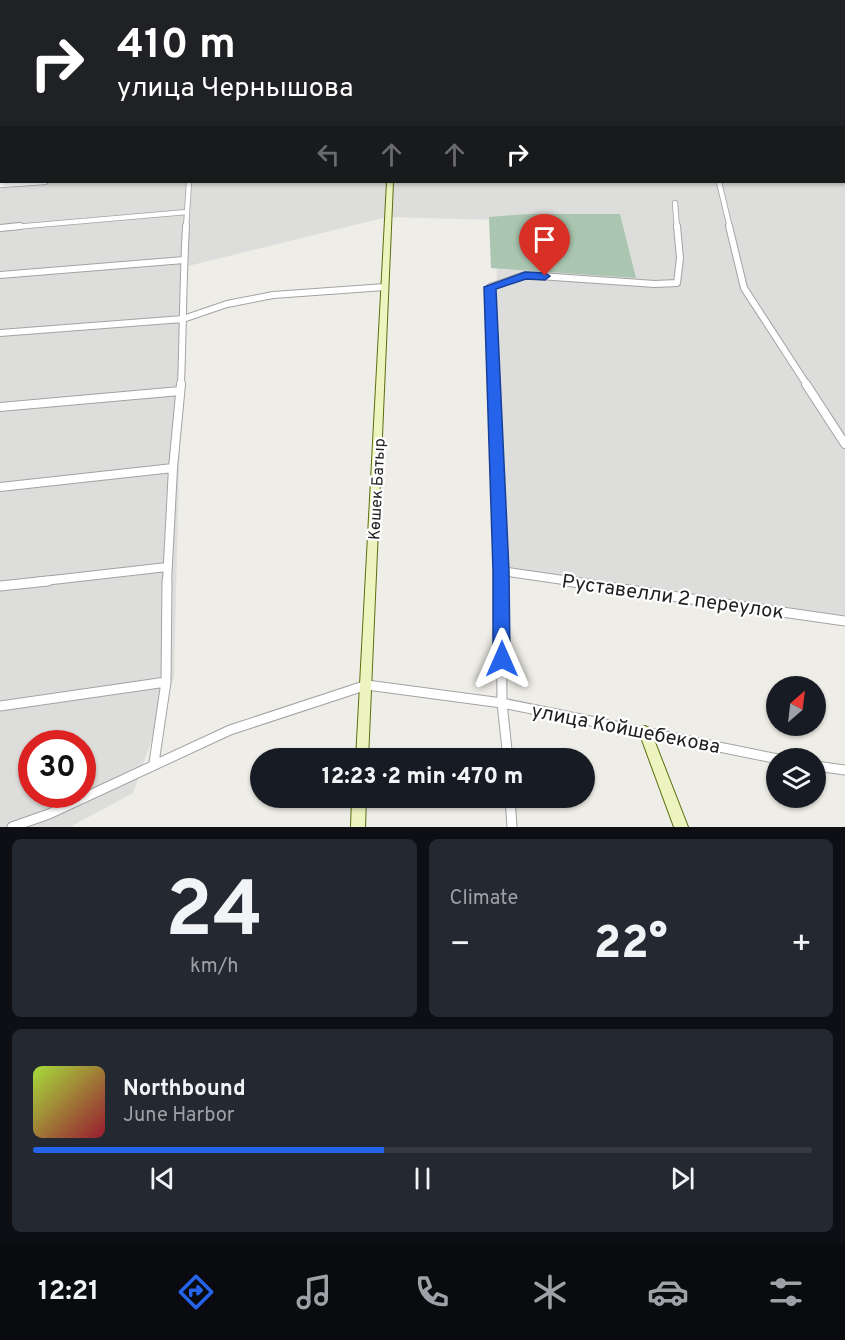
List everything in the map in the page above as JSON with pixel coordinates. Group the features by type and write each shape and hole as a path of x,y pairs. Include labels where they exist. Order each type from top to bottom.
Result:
{"street":[{"path":"0,185 30,183"},
{"path":"154,763 166,682 167,567 172,468 180,391 183,319 181,303 189,183"},
{"name":"Көшек Батыр","path":"363,748 390,183"},
{"path":"719,183 744,288 803,375 845,444"},
{"path":"507,748 502,704 501,571 490,287 525,276 655,284 677,283 680,258 675,204"},
{"path":"0,228 187,212"},
{"path":"0,275 184,260"},
{"path":"0,333 183,319 227,304 273,295 385,286"},
{"path":"0,407 180,391"},
{"path":"0,486 172,468"},
{"path":"0,586 167,567"},
{"name":"Руставелли 2 переулок","path":"501,571 845,621"},
{"path":"0,706 166,682"},
{"path":"12,827 49,814 230,729 367,685"},
{"name":"улица Койшебекова","path":"367,685 502,704 766,757"},
{"path":"645,732 681,827"},
{"path":"826,767 845,770"},
{"path":"358,827 359,808"},
{"path":"511,808 512,827"}],"shaded area":[{"path":"0,183 845,183 845,621 501,571 496,220 387,217 184,267 174,677 133,793 70,827 0,827"}],"green space":[{"path":"527,214 620,214 636,278 491,268 489,217"}],"route":[{"path":"502,659 501,571 490,287 525,276 545,276"}]}
